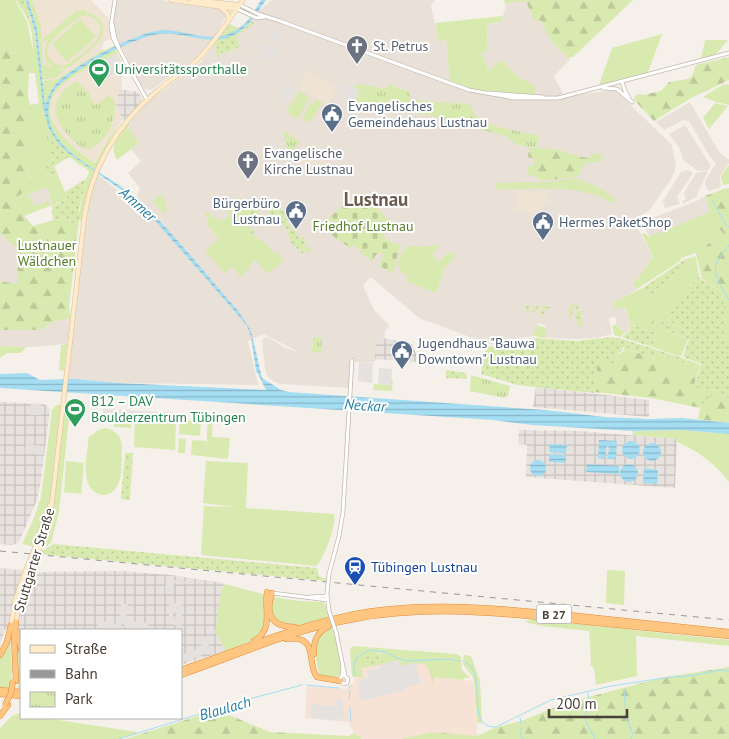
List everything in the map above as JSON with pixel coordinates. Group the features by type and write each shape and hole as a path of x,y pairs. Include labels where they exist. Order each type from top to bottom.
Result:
{"highway":[{"path":"269,593 268,606 272,619 281,626 297,628"},
{"path":"252,644 263,635 267,627 269,593"},
{"name":"B 27","path":"182,670 297,628 372,611 413,607 449,606 512,610 729,632"},
{"name":"B 27","path":"182,675 312,629 339,622 409,612 464,611 729,636"},
{"path":"339,622 320,632 315,640 314,651 316,671 319,676 342,678"},
{"path":"14,623 20,645"},
{"path":"0,655 14,623"},
{"path":"0,716 14,693 14,623"},
{"path":"268,643 292,638 303,642 311,652 315,676 321,679 342,678"},
{"path":"0,690 20,692"},
{"path":"0,694 20,696"},
{"path":"0,712 7,705"}],"main road":[{"path":"171,0 219,7 238,7"},
{"path":"192,0 226,3 238,7"},
{"path":"226,3 232,0"},
{"name":"Stuttgarter Straße","path":"14,623 26,576 50,520 84,220 95,175 120,129 147,100 198,59 213,42 243,0"},
{"path":"219,7 226,11 229,20"}],"street":[{"path":"116,1 112,17 117,45 147,100"},
{"path":"238,7 251,14 266,16 469,90 514,98 542,99 564,96 729,53"},
{"path":"598,88 615,88 632,102 622,82"},
{"path":"622,82 620,88 622,93"},
{"path":"342,678 343,666 327,596 329,574 342,521 352,360"},
{"path":"269,593 297,598 327,596"}],"shaded area":[{"path":"32,0 91,0 109,19 111,39 104,41 102,48 104,52 118,54 125,67 122,71 122,89 119,89 116,105 122,119 95,163 67,141 57,130 53,121 44,80 40,37"},
{"path":"117,0 161,0 178,4 214,7 223,10 226,16 215,36 197,57 151,90 142,89 114,31 113,16"},
{"path":"272,0 435,0 431,6 438,40 446,39 450,84 525,82 501,61 489,71 481,53 488,50 487,24 501,22 507,3 526,1 534,20 540,19 552,42 570,60 554,76 564,96 615,90 671,144 673,150 676,166 672,178 649,211 633,219 653,257 633,285 637,290 621,298 631,325 628,331 625,333 616,324 616,317 610,318 609,321 612,334 597,338 545,338 546,326 538,323 533,336 508,340 499,345 486,343 419,318 371,277 363,285 374,310 390,326 385,331 384,338 379,337 376,345 375,362 352,362 349,388 280,384 273,381 268,377 265,370 262,341 264,338 268,337 285,348 300,353 264,334 248,341 258,385 67,382 78,273 89,201 98,175 134,203 140,188 128,173 141,161 131,149 139,143 127,125 150,100 200,63 230,24 238,28"},
{"path":"272,28 279,31 278,33 280,34 277,42 272,41 268,37 272,33 270,32"},
{"path":"268,44 274,51 282,55 279,59 273,55 273,57 266,60 264,58 260,59 259,57 263,56 262,54 269,53 270,50 267,49 267,51 262,53 257,50 260,49 260,46 265,45 266,47"},
{"path":"115,54 121,70 105,79 97,65"},
{"path":"307,70 335,87 335,91 327,105 297,87"},
{"path":"344,82 359,90 354,104 338,95"},
{"path":"290,87 291,89 295,88 287,102 277,96 284,89"},
{"path":"119,89 138,92 142,99 142,102 123,121 116,105"},
{"path":"690,102 719,152 729,160 720,176 721,187 709,191 705,181 716,163 710,157 689,121 683,120 664,130 656,122"},
{"path":"331,108 336,111 333,117 340,121 337,126 324,118"},
{"path":"685,125 711,166 708,170 698,171 683,160 680,149 669,134"},
{"path":"303,144 329,164 322,175 314,170 311,173 293,158"},
{"path":"688,170 693,173 677,197 680,204 665,208 663,201 681,172"},
{"path":"708,171 696,197 683,204 682,201 686,199 684,193 696,173"},
{"path":"47,187 52,206 35,206 28,195"},
{"path":"517,190 534,192 550,190 548,204 544,203 543,209 544,219 547,219 546,222 541,221 533,213 514,211"},
{"path":"705,196 712,211 650,237 641,222 699,200"},
{"path":"0,233 18,250 17,284 0,281"},
{"path":"71,318 67,344 31,347 0,346 0,330 40,330 53,322"},
{"path":"379,337 412,344 416,353 416,362 375,359 376,345"},
{"path":"359,362 373,363 372,383 358,381"},
{"path":"379,368 392,369 391,385 378,384"},
{"path":"536,387 649,400 649,417 533,407"},
{"path":"0,402 42,404 46,405 50,410 37,500 19,542 12,545 0,544"},
{"path":"31,404 41,404 41,415 30,415"},
{"path":"103,409 179,413 179,418 103,414"},
{"path":"519,430 580,431 677,439 675,488 526,477 527,445 518,444"},
{"path":"26,444 42,446 43,455 25,453"},
{"path":"0,568 40,572 121,571 171,575 224,583 215,633 219,637 225,651 182,665 182,629 20,629 20,632 18,632 5,629 0,645"},
{"path":"166,579 186,582 185,584 174,583 174,594 165,593"},
{"path":"169,602 183,604 181,626 173,625 176,613 173,613 173,619 169,618"},
{"path":"121,604 128,604 126,615 129,623 131,624 133,621 148,623 148,629 128,629 120,618"},
{"path":"98,621 121,624 120,629 97,629"},
{"path":"205,636 211,652 182,662 182,655 202,648 199,638"},
{"path":"350,649 434,664 434,677 474,681 477,736 432,732 400,739 362,739 354,733 348,722 305,718 307,686 347,689 349,685 353,684 356,679 352,676"},
{"path":"398,660 400,666 416,663 421,683 405,688 403,691 361,701 358,686 361,679 369,678 367,671 380,668 382,664"},
{"path":"336,699 342,699 345,719 340,718 340,721 310,718 312,704 335,706"}],"green space":[{"path":"0,0 15,0 27,21 33,50 32,34 28,19 30,18 33,24 42,81 57,79 100,52 114,46 118,53 97,65 92,65 71,78 60,87 52,98 50,109 52,120 58,130 76,149 95,163 122,119 96,168 87,194 81,222 78,219 89,171 69,157 47,136 53,162 45,164 46,178 57,173 68,199 24,216 12,201 31,185 28,168 30,159 25,152 30,147 43,151 28,138 24,130 26,119 31,112 30,105 39,103 35,73 29,73 27,50 11,54 10,47 12,42 9,36 0,37","holes":["47,187 52,205 48,201 35,206 28,195"]},
{"path":"16,0 26,0 30,10 30,18 28,19"},
{"path":"28,0 32,0 41,26 43,65 62,70 63,72 57,77 42,80 37,29"},
{"path":"504,0 633,0 573,57 568,58 552,42 540,20 534,21 526,1 507,3 506,6"},
{"path":"83,9 99,19 103,28 102,37 96,45 70,66 59,69 53,68 49,65 45,55 46,44 49,38 44,42 42,40 77,10 79,12","holes":["86,15 90,16 100,26 98,38 85,52 69,63 61,65 53,62 48,56 47,51 50,43 65,28"]},
{"path":"503,16 501,22 487,24 488,50 481,53 489,71 501,60 518,77 535,86 535,99 489,95 450,84 446,39 438,41 435,23"},
{"path":"80,19 96,37 67,62 52,44"},
{"path":"251,20 254,23 236,37 241,50 239,47 227,52 227,55 224,51 219,56 219,59 215,50 217,48 214,45 230,24 241,30"},
{"path":"662,34 647,75 598,88 612,48"},
{"name":"Lustnauer Wäldchen","path":"9,36 12,42 10,47 11,54 20,52 24,46 28,56 28,96 31,112 24,128 26,135 33,142 37,134 41,136 43,151 30,147 25,152 30,159 28,168 31,185 12,202 33,226 65,217 70,224 79,221 69,307 71,318 53,322 40,330 0,330 0,281 17,284 18,250 0,233 0,37"},
{"path":"705,40 728,40 716,54 701,59"},
{"path":"729,57 729,80 691,98 654,121 634,100 635,96 639,94 643,95 661,91 669,82 688,79 692,76 696,65"},
{"path":"76,81 88,92 95,105 108,96 114,99 115,107 110,128 103,139 91,149 82,148 75,142 59,123 56,115 57,101 61,94"},
{"path":"361,84 384,89 391,84 397,88 410,91 410,98 420,101 470,104 475,115 494,126 539,136 537,148 517,145 502,135 438,117 366,104 354,104 359,91 353,86"},
{"path":"724,84 729,85 729,105 703,97"},
{"path":"299,91 310,97 298,119 286,112"},
{"path":"316,99 322,103 310,123 302,118 311,103 313,104"},
{"path":"715,103 728,106 709,129 703,118"},
{"path":"127,125 139,143 117,160 114,146"},
{"path":"283,130 300,142 290,155 288,154"},
{"path":"46,135 69,157 54,166 57,173 45,178 45,164 53,162"},
{"path":"529,148 553,149 586,158 591,158 590,155 599,153 603,159 599,162 588,162 581,168 580,174 575,177 541,181 535,176 528,175 528,166 534,166 535,159 528,157"},
{"path":"729,165 729,184 723,185 721,176"},
{"path":"87,178 79,208 79,221 70,224 65,217 53,221 52,206 68,199 65,192"},
{"path":"575,178 596,186 615,198 614,204 601,197 572,190 541,188 496,189 496,183 549,182"},
{"path":"729,188 729,344 726,343 726,321 722,292 702,279 696,253 723,233 716,224 705,196"},
{"path":"162,193 167,208 164,215 153,201"},
{"path":"237,197 236,200 253,208 266,221 260,227 255,220 249,225 251,229 255,230 253,233 257,237 251,233 252,230 245,224 253,216 243,206 235,205 236,202 234,201"},
{"path":"262,197 270,201 272,198 286,214 287,222 298,234 298,238 303,236 306,241 304,243 308,249 311,247 310,254 305,251 301,254 299,253 302,250 298,250 289,240 291,238 287,234 290,229 286,230 281,220 277,223 268,212 268,208 266,209 258,202 259,200 263,202 265,200"},
{"name":"Friedhof Lustnau","path":"347,201 354,207 360,201 376,207 393,225 383,234 386,240 400,245 393,273 379,266 384,255 378,252 372,261 361,254 360,250 353,245 350,248 330,234 332,231 322,225"},
{"path":"237,204 244,206 253,217 246,224 252,230 251,233 269,246 275,254 279,253 281,259 285,260 267,274 256,260 250,264 251,267 240,277 233,267 224,273 205,250 219,239 206,223 209,221 204,213 210,212 212,219 217,217 221,221 230,216 226,209"},
{"path":"712,211 716,224 723,233 696,253 681,258 680,261 637,289 633,285 653,257 642,234 645,233 649,237"},
{"path":"441,244 432,254 438,262 448,253 453,252 455,257 445,267 436,293 406,281 408,276 401,272 397,264 402,252 408,246 424,247"},
{"path":"695,256 696,258 649,297 641,289 684,260"},
{"path":"696,258 699,276 666,311 671,316 668,320 691,334 691,336 653,318 650,324 688,339 681,357 652,347 656,333 631,325 625,307 615,309 614,302 641,289 649,297"},
{"path":"699,276 722,292 726,321 726,343 729,344 729,398 712,390 709,401 704,406 701,405 704,392 694,386 702,364 683,357 689,339 650,324 653,318 691,335 668,320 671,316 666,311"},
{"path":"578,304 578,311 585,311 581,312 581,324 584,326 577,326 576,307 573,307 572,318 569,318 569,305"},
{"path":"523,305 552,307 551,309 546,308 543,316 540,315 543,307 538,307 535,313 532,312 534,307 530,306 529,313"},
{"path":"616,324 625,333 620,337 614,335 612,326"},
{"path":"537,325 546,328 545,338 533,336"},
{"path":"631,325 656,333 652,347 622,337 629,331"},
{"path":"313,337 322,338 321,353 312,352"},
{"path":"612,337 688,360 686,364 656,353 654,358 623,347 621,352 618,353 614,364 598,360 594,393 517,385 481,374 486,346 500,347 509,342 533,338 577,341"},
{"path":"67,344 64,371 59,370 61,345"},
{"path":"0,346 26,347 21,353 7,353 0,358"},
{"path":"624,348 654,358 653,362 696,378 694,386 704,392 701,405 712,390 729,398 729,423 698,419 701,408 651,398 594,392 598,360 614,364 618,354 623,352"},
{"path":"656,353 686,364 688,360 701,365 696,378 653,362"},
{"path":"446,370 466,373 467,379 446,378"},
{"path":"471,375 510,386 508,396 504,398 470,391"},
{"path":"391,379 393,379 392,391 373,390 374,384 391,385"},
{"path":"56,405 65,405 70,409 59,512 51,543 43,549 22,544 41,497 52,410"},
{"path":"208,414 213,414 212,437 230,438 228,459 191,455 192,440 206,441 206,451"},
{"path":"114,417 131,418 131,428 114,427"},
{"path":"135,420 176,422 175,450 134,447"},
{"path":"180,420 201,422 200,436 179,434"},
{"path":"106,428 119,436 122,445 122,468 119,483 115,489 110,493 102,495 94,492 90,486 87,479 86,462 89,436 98,430"},
{"path":"680,430 729,434 729,482 712,464 699,454 677,442 677,439 633,435 633,431"},
{"path":"179,438 186,439 185,453 178,453"},
{"path":"125,453 133,453 130,500 121,499"},
{"path":"66,461 84,463 81,494 64,492"},
{"path":"206,461 248,463 246,508 334,514 332,532 319,563 316,566 201,555 204,506 235,507 203,503"},
{"path":"53,544 317,568 319,576 326,579 326,581 39,554 41,550"},
{"path":"607,570 625,571 624,605 606,603"},
{"path":"225,584 263,594 265,600 265,628 254,640 225,651 219,637 215,633 220,599"},
{"path":"273,597 323,602 326,606 328,617 296,626 282,625 271,615"},
{"path":"530,619 729,640 729,646 636,636 637,676 596,685 594,668 590,665 589,631 542,626 525,622"},
{"path":"331,627 340,651 342,669 340,675 329,678 319,674 315,652 318,637"},
{"path":"10,636 12,671 10,689 0,687 0,657"},
{"path":"16,637 20,649 20,689 17,689"},
{"path":"353,646 457,654 461,657 462,670 470,678 464,678 463,680 434,677 433,684 425,664 400,666 398,660 380,666 384,654 378,652 369,666 373,666 361,668 363,678 352,676 350,649"},
{"path":"374,653 384,654 385,660 377,666 366,665 364,662 365,658"},
{"path":"464,655 471,656 480,681 482,723 477,723 474,681 463,664"},
{"path":"729,667 729,739 400,739 432,732 477,736 494,728 521,721 563,704 660,678"},
{"path":"217,710 270,732 349,736 354,733 362,739 125,739"},
{"path":"19,713 20,719 52,719 137,732 137,734 119,739 0,739 0,728 12,716"}],"water":[{"name":"Neckar","path":"26,0 28,0 37,29 45,105 50,92 66,75 124,42 164,30 215,37 223,36 241,27 249,19 261,0 266,0 246,27 230,37 210,40 174,34 160,34 149,36 118,48 85,66 59,85 52,94 48,112 52,130 66,148 84,163 126,190 149,210 176,238 239,312 251,331 262,378 281,390 545,410 605,417 682,418 729,423 729,434 680,430 633,431 532,425 493,420 0,388 0,374 27,373 40,380 74,379 266,390 256,370 251,337 247,326 238,315 151,216 130,196 68,153 58,143 49,129 43,106 35,32"},
{"path":"599,440 617,441 616,459 607,459 608,445 606,459 598,458"},
{"path":"627,441 635,441 640,446 638,457 627,459 622,454 622,446"},
{"path":"648,443 656,443 661,448 659,459 648,461 643,456 643,448"},
{"path":"550,444 567,445 566,453 549,452"},
{"path":"549,454 566,455 566,463 549,462"},
{"path":"538,460 544,462 546,468 544,474 538,476 532,474 530,468 532,462"},
{"path":"587,464 619,466 619,474 586,472"},
{"path":"629,464 635,467 638,473 635,479 629,482 623,479 620,473 623,467"},
{"path":"644,468 658,470 657,484 643,483"}],"waterway":[{"path":"712,200 729,227"},
{"path":"729,245 718,260 716,267 717,277 729,300"},
{"name":"Blaulach","path":"354,676 356,658 369,650 386,652 407,661 450,659 459,661"},
{"name":"Blaulach","path":"463,661 471,667 475,676 480,719 486,725 496,727 551,700 611,686 690,676 720,670 729,671"},
{"name":"Blaulach","path":"119,739 238,702 302,685"},
{"name":"Blaulach","path":"306,685 339,688"},
{"path":"624,690 626,718 633,734 631,739"},
{"path":"349,699 350,691"},
{"path":"588,693 589,700"},
{"path":"588,702 585,720 595,739"},
{"path":"350,708 351,721"},
{"path":"520,717 521,724"},
{"path":"521,728 521,737 524,739"}],"railway":[{"path":"0,551 729,620"}],"place":[{"name":"St. Petrus","path":"357,65"},
{"name":"Universitätssporthalle","path":"99,88"},
{"name":"Evangelisches Gemeindehaus Lustnau","path":"332,133"},
{"name":"Evangelische Kirche Lustnau","path":"248,180"},
{"name":"Bürgerbüro Lustnau","path":"296,230"},
{"name":"Hermes PaketShop","path":"543,241"},
{"name":"Jugendhaus \"Bauwa Downtown\" Lustnau","path":"402,370"},
{"name":"B12 – DAV Boulderzentrum Tübingen","path":"75,428"},
{"name":"Tübingen Lustnau","path":"355,586"}],"district":[{"name":"Lustnau","path":"376,199"}],"water label":[{"name":"Ammer","path":"138,204"}]}
